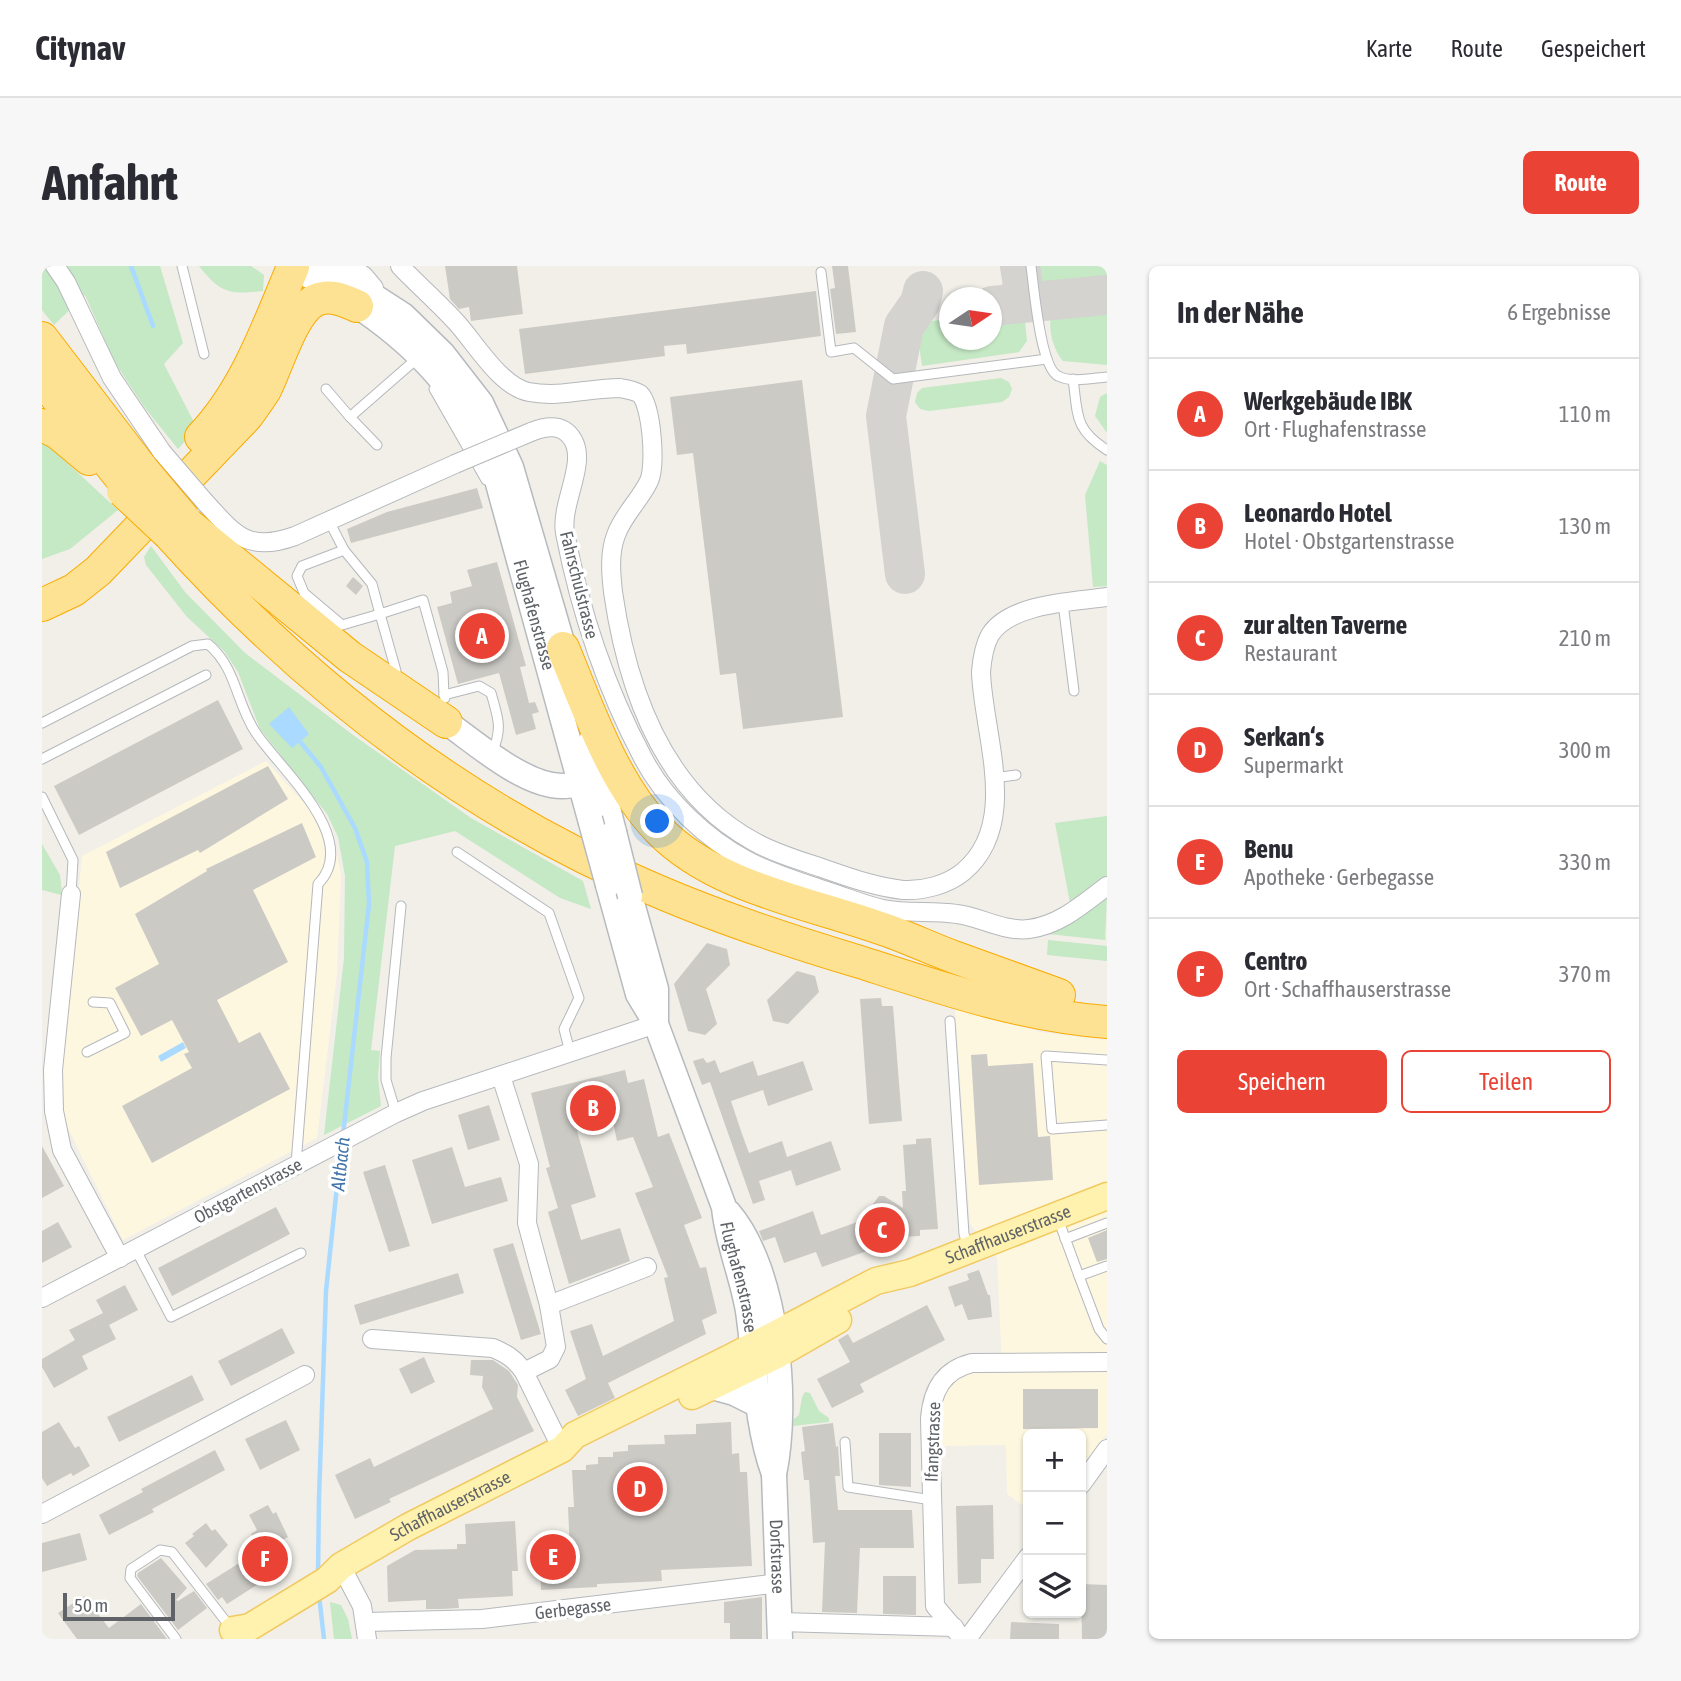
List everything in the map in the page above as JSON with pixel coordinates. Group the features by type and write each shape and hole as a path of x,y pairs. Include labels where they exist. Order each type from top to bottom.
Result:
{"highway":[{"path":"270,266 275,272 281,326"},
{"path":"42,605 74,590 98,571 246,417 265,390 281,326 304,268"},
{"path":"42,587 66,576 83,561 216,421 281,326 318,299 336,297 375,310"},
{"path":"42,338 139,475"},
{"path":"42,379 187,520 350,657 445,709"},
{"path":"42,425 139,475"},
{"path":"187,520 275,615 354,684 469,768 550,816 673,875 749,905 998,983 1059,995 1107,1000"},
{"path":"187,520 243,614 324,687 448,779 555,842 651,889 781,938 1008,1007 1107,1022"},
{"path":"563,648 595,724 624,781 658,829 694,861 766,890 909,937 953,957 1059,995"}],"main road":[{"name":"Flughafenstrasse","path":"304,268 375,310 432,366 465,412 494,471 591,782 614,832 619,890 638,994 656,1024 724,1207 726,1228 748,1309 765,1350"},
{"name":"Flughafenstrasse","path":"375,310 403,315 443,354 481,403 497,433 523,503 563,648 591,782 590,819 619,890"},
{"path":"445,709 492,755 534,779 562,786 591,782"},
{"name":"Schaffhauserstrasse","path":"562,1449 579,1449 712,1387 765,1350 876,1282 910,1273 969,1250 1061,1227 1107,1196"},
{"name":"Schaffhauserstrasse","path":"226,1634 244,1618 441,1509 562,1449 575,1435 765,1350"},
{"name":"Dorfstrasse","path":"765,1350 758,1405 774,1474"},
{"name":"Dorfstrasse","path":"765,1350 780,1425 779,1451 774,1474 780,1631"},
{"path":"712,1387 734,1393 758,1405"}],"street":[{"name":"Fahrschulstrasse","path":"55,266 66,282 112,379 139,475 187,520 235,533 262,544 282,541 544,426 561,429 573,441 577,460 567,501 565,532 593,643 614,697 658,783 715,839 750,862 884,909 962,914 1009,928 1028,929 1064,918 1107,886"},
{"name":"Flughafenstrasse","path":"350,266 364,276 375,310"},
{"path":"400,266 455,321 504,378 516,387 527,392 548,394 620,388 641,395 646,406 654,460 650,479 621,523 611,552 619,629 638,700 661,749 687,786 716,816 752,841 792,858 870,884 905,890 932,887 955,879 974,863 986,845 992,826 994,778 981,671 982,656 990,636 1013,615 1063,603 1107,597"},
{"path":"71,894 53,1070 54,1111 62,1150 128,1254"},
{"name":"Obstgartenstrasse","path":"42,1298 422,1101 656,1024"},
{"path":"501,1076 529,1164 527,1223 549,1305 556,1347 550,1359 524,1372"},
{"path":"549,1305 647,1267"},
{"path":"372,1339 493,1348 516,1360 562,1449"},
{"name":"Ifangstrasse","path":"961,1635 934,1606 930,1419 933,1384 955,1369 972,1363 1107,1362"},
{"path":"42,1514 305,1375"},
{"path":"1086,1479 1107,1449"},
{"path":"780,1631 961,1635 1023,1563"},
{"path":"324,1575 362,1606 367,1630"},
{"name":"Gerbegasse","path":"367,1630 482,1619 779,1583"}],"lane":[{"path":"182,266 204,354"},
{"path":"1031,266 1040,329 1047,359 1055,374 1073,379 1107,377"},
{"path":"821,272 831,352 854,348 893,379 1047,359"},
{"path":"375,310 427,380 505,512"},
{"path":"350,416 413,362"},
{"path":"1073,379 1082,429 1090,439 1107,450"},
{"path":"327,389 377,445"},
{"path":"329,521 344,550 372,584 396,671"},
{"path":"344,550 302,566 297,576 304,593 342,625 423,600 443,672 445,709"},
{"path":"1063,603 1074,691"},
{"path":"42,723 192,646 208,644 220,654 229,668 255,733 319,813 328,835 329,862 326,876 318,884 296,1166"},
{"path":"42,758 206,676"},
{"path":"445,709 479,686 491,693 500,724 492,755"},
{"path":"994,778 1016,775"},
{"path":"42,797 73,860 71,894"},
{"path":"457,852 549,913 579,998 564,1029 570,1052"},
{"path":"396,1113 386,1080 386,1058 401,906"},
{"path":"87,1052 125,1033 110,1003 93,1002"},
{"path":"950,1021 964,1234 969,1250"},
{"path":"1107,1060 1046,1056 1052,1129 1107,1125"},
{"path":"1107,1223 1061,1227 1095,1320 1107,1339"},
{"path":"128,1254 171,1317 301,1253"},
{"path":"1079,1276 1107,1266"},
{"path":"1095,1320 1107,1315"},
{"path":"845,1442 848,1487 932,1500"},
{"path":"176,1639 130,1578 131,1569 160,1550 172,1552 226,1634"}],"shaded area":[{"path":"266,761 316,816 335,845 341,875 337,974 317,1138 123,1240 58,1108 82,856"},
{"path":"955,1007 1040,1032 1107,1040 1107,1434 1086,1462 1086,1429 1023,1429 1023,1505 1007,1494 1006,1445 938,1446 937,1412 941,1394 959,1374 1002,1368 997,1257 970,1224"}],"green space":[{"path":"42,266 160,266 183,343 164,364 197,428 178,449 145,408 115,363 85,295 54,325 42,310"},
{"path":"199,266 251,266 264,275 263,291 242,293 226,290 213,282"},
{"path":"1038,266 1107,266 1107,286 1051,290 1040,279"},
{"path":"1107,303 1107,365 1063,361 1052,338 1052,313 1065,307"},
{"path":"1024,311 1027,341 1019,352 922,366 916,323 939,320 939,350 1002,350 1002,314"},
{"path":"1001,378 1009,382 1012,389 1009,397 1002,402 929,411 920,409 915,402 917,393 922,388"},
{"path":"1107,393 1107,433 1095,416 1100,397"},
{"path":"42,444 47,444 118,510 70,549 42,559"},
{"path":"1100,461 1107,465 1107,586 1093,587 1085,495"},
{"path":"151,546 185,592 245,653 353,735 471,818 583,881 591,909 560,898 455,831 395,846 371,1050 380,1051 378,1077 381,1106 324,1135 344,958 345,876 338,837 327,814 260,729 238,672 224,651 187,617 146,565 144,557"},
{"path":"1107,816 1107,876 1070,903 1055,823"},
{"path":"42,844 60,875 62,893 65,896 42,890"},
{"path":"1107,896 1105,940 1048,934 1078,917"},
{"path":"1048,940 1107,946 1107,961 1047,955"},
{"path":"805,1392 810,1393 819,1411 829,1418 829,1422 793,1426"},
{"path":"330,1602 341,1605 348,1619 352,1639 334,1639"}],"water":[{"path":"289,707 309,734 292,748 269,724"},
{"path":"183,1042 186,1048 161,1062 158,1056"}],"building":[{"path":"445,266 517,266 523,314 471,321 469,307 459,309 450,299"},
{"path":"832,266 848,266 856,332 836,334 830,289 835,288"},
{"path":"816,291 821,336 687,354 686,344 664,346 665,356 525,374 519,329"},
{"path":"802,380 843,717 743,729 736,673 720,675 693,453 677,455 670,397"},
{"path":"477,488 483,508 351,543 347,529 387,512"},
{"path":"497,562 526,666 520,667 529,703 535,702 539,712 532,714 536,729 516,735 499,673 458,684 437,607 452,603 450,592 472,586 467,570"},
{"path":"353,577 363,586 356,595 346,586"},
{"path":"218,700 243,749 79,835 54,786"},
{"path":"268,766 288,799 200,853 198,850 120,888 106,852"},
{"path":"302,823 316,857 253,890 288,962 217,1000 239,1043 260,1032 290,1089 152,1163 122,1106 192,1068 184,1054 189,1052 172,1020 141,1036 115,988 159,964 135,914 207,871 206,869"},
{"path":"707,943 727,949 730,965 706,989 717,1024 705,1035 688,1031 674,984"},
{"path":"797,971 815,976 819,992 788,1024 773,1021 767,1000"},
{"path":"881,998 882,1006 893,1006 902,1121 869,1124 860,999"},
{"path":"987,1054 988,1066 1033,1063 1038,1137 1050,1136 1053,1180 979,1185 971,1055"},
{"path":"703,1058 707,1063 715,1060 720,1073 753,1061 758,1076 803,1061 813,1090 768,1106 763,1090 731,1101 742,1134 749,1153 782,1141 787,1157 831,1141 841,1170 796,1186 791,1170 759,1181 765,1200 753,1204 710,1082 702,1085 693,1061"},
{"path":"625,1070 628,1083 644,1079 658,1137 669,1133 702,1218 684,1225 700,1268 706,1267 717,1313 702,1320 706,1334 608,1383 615,1398 578,1416 565,1390 586,1379 570,1331 592,1324 603,1356 674,1321 664,1278 668,1277 635,1193 653,1187 633,1137 617,1141 613,1122 577,1131 596,1197 571,1205 581,1240 620,1228 630,1261 569,1284 548,1212 558,1208 546,1168 550,1167 531,1093"},
{"path":"489,1105 500,1140 468,1150 458,1115"},
{"path":"931,1138 938,1229 920,1230 920,1236 902,1237 902,1243 884,1244 885,1250 867,1251 822,1267 816,1252 784,1263 775,1237 763,1241 759,1231 813,1211 821,1235 874,1216 873,1204 879,1196 884,1196 903,1208 902,1191 906,1191 903,1145 916,1144 916,1139"},
{"path":"42,1146 64,1186 42,1198"},
{"path":"452,1147 465,1187 501,1177 508,1201 432,1224 412,1160"},
{"path":"385,1165 410,1246 389,1252 363,1172"},
{"path":"276,1207 290,1234 172,1296 158,1268"},
{"path":"58,1222 72,1247 42,1263 42,1231"},
{"path":"1107,1230 1107,1259 1097,1262 1088,1238"},
{"path":"513,1243 541,1334 521,1340 493,1249"},
{"path":"979,1270 990,1295 992,1317 968,1320 962,1304 955,1307 948,1287 969,1280 967,1274"},
{"path":"458,1273 464,1293 360,1325 354,1305"},
{"path":"125,1285 138,1310 109,1325 116,1339 82,1356 88,1369 54,1388 42,1367 42,1359 75,1340 69,1330 103,1313 96,1300"},
{"path":"927,1305 945,1340 860,1384 864,1392 832,1408 817,1379 850,1362 838,1340 848,1334 853,1343"},
{"path":"282,1328 295,1353 231,1386 218,1361"},
{"path":"424,1357 435,1382 411,1394 399,1369"},
{"path":"471,1360 493,1360 509,1371 518,1385 517,1397 534,1431 389,1499 391,1502 355,1519 335,1475 370,1458 374,1467 493,1409 482,1387 483,1376 470,1375"},
{"path":"192,1375 204,1400 119,1442 107,1417"},
{"path":"1023,1389 1098,1389 1098,1428 1023,1429"},
{"path":"286,1420 300,1450 260,1470 245,1439"},
{"path":"59,1422 75,1448 79,1446 90,1466 47,1486 42,1478 42,1432"},
{"path":"731,1422 732,1454 739,1453 740,1472 747,1472 752,1566 661,1570 662,1581 541,1590 542,1553 570,1552 568,1507 574,1507 572,1470 586,1470 586,1465 598,1464 598,1457 613,1457 613,1452 628,1451 628,1445 665,1444 664,1435 696,1434 696,1424"},
{"path":"833,1423 840,1476 835,1476 838,1510 912,1510 914,1548 860,1548 857,1613 822,1612 825,1542 813,1543 809,1480 804,1480 802,1427"},
{"path":"879,1433 911,1433 911,1487 879,1485"},
{"path":"215,1450 225,1470 109,1535 99,1515 143,1492 141,1489"},
{"path":"268,1505 273,1514 276,1512 288,1537 278,1543 288,1565 227,1604 222,1597 218,1600 206,1584 260,1550 251,1534 257,1530 249,1515"},
{"path":"993,1505 994,1559 981,1559 981,1583 958,1584 956,1506"},
{"path":"515,1521 518,1571 512,1571 513,1596 458,1599 459,1608 441,1609 426,1609 426,1600 388,1602 387,1566 415,1550 457,1549 457,1544 466,1544 465,1524"},
{"path":"206,1523 212,1531 215,1529 228,1545 206,1568 185,1543"},
{"path":"80,1533 87,1560 42,1572 42,1543"},
{"path":"161,1558 187,1588 176,1600 194,1591 207,1608 178,1630 137,1576"},
{"path":"883,1576 916,1576 916,1615 883,1614"},
{"path":"1086,1584 1107,1585 1107,1639 1082,1639 1082,1618 1086,1618"},
{"path":"84,1596 109,1628 141,1604 167,1639 77,1639 58,1613"},
{"path":"762,1597 762,1639 730,1639 730,1623 724,1623 724,1602"},
{"path":"1011,1622 1059,1624 1059,1639 1010,1639"}],"waterway":[{"name":"Altbach","path":"131,266 153,326"},
{"name":"Altbach","path":"297,738 321,767 355,828 367,862 369,904 343,1135"},
{"name":"Altbach","path":"318,1575 326,1291 341,1148"},
{"name":"Altbach","path":"319,1595 324,1639"}],"taxiway":[{"path":"1010,303 1022,292 1020,266"},
{"path":"905,574 886,416 904,326 920,303 923,291"},
{"path":"1002,305 1107,295"}],"place":[{"name":"Werkgebäude IBK","path":"482,636"},
{"name":"Leonardo Hotel","path":"593,1108"},
{"name":"zur alten Taverne","path":"882,1230"},
{"name":"Serkan‘s","path":"640,1489"},
{"name":"Benu","path":"553,1557"},
{"name":"Centro","path":"265,1559"}]}
